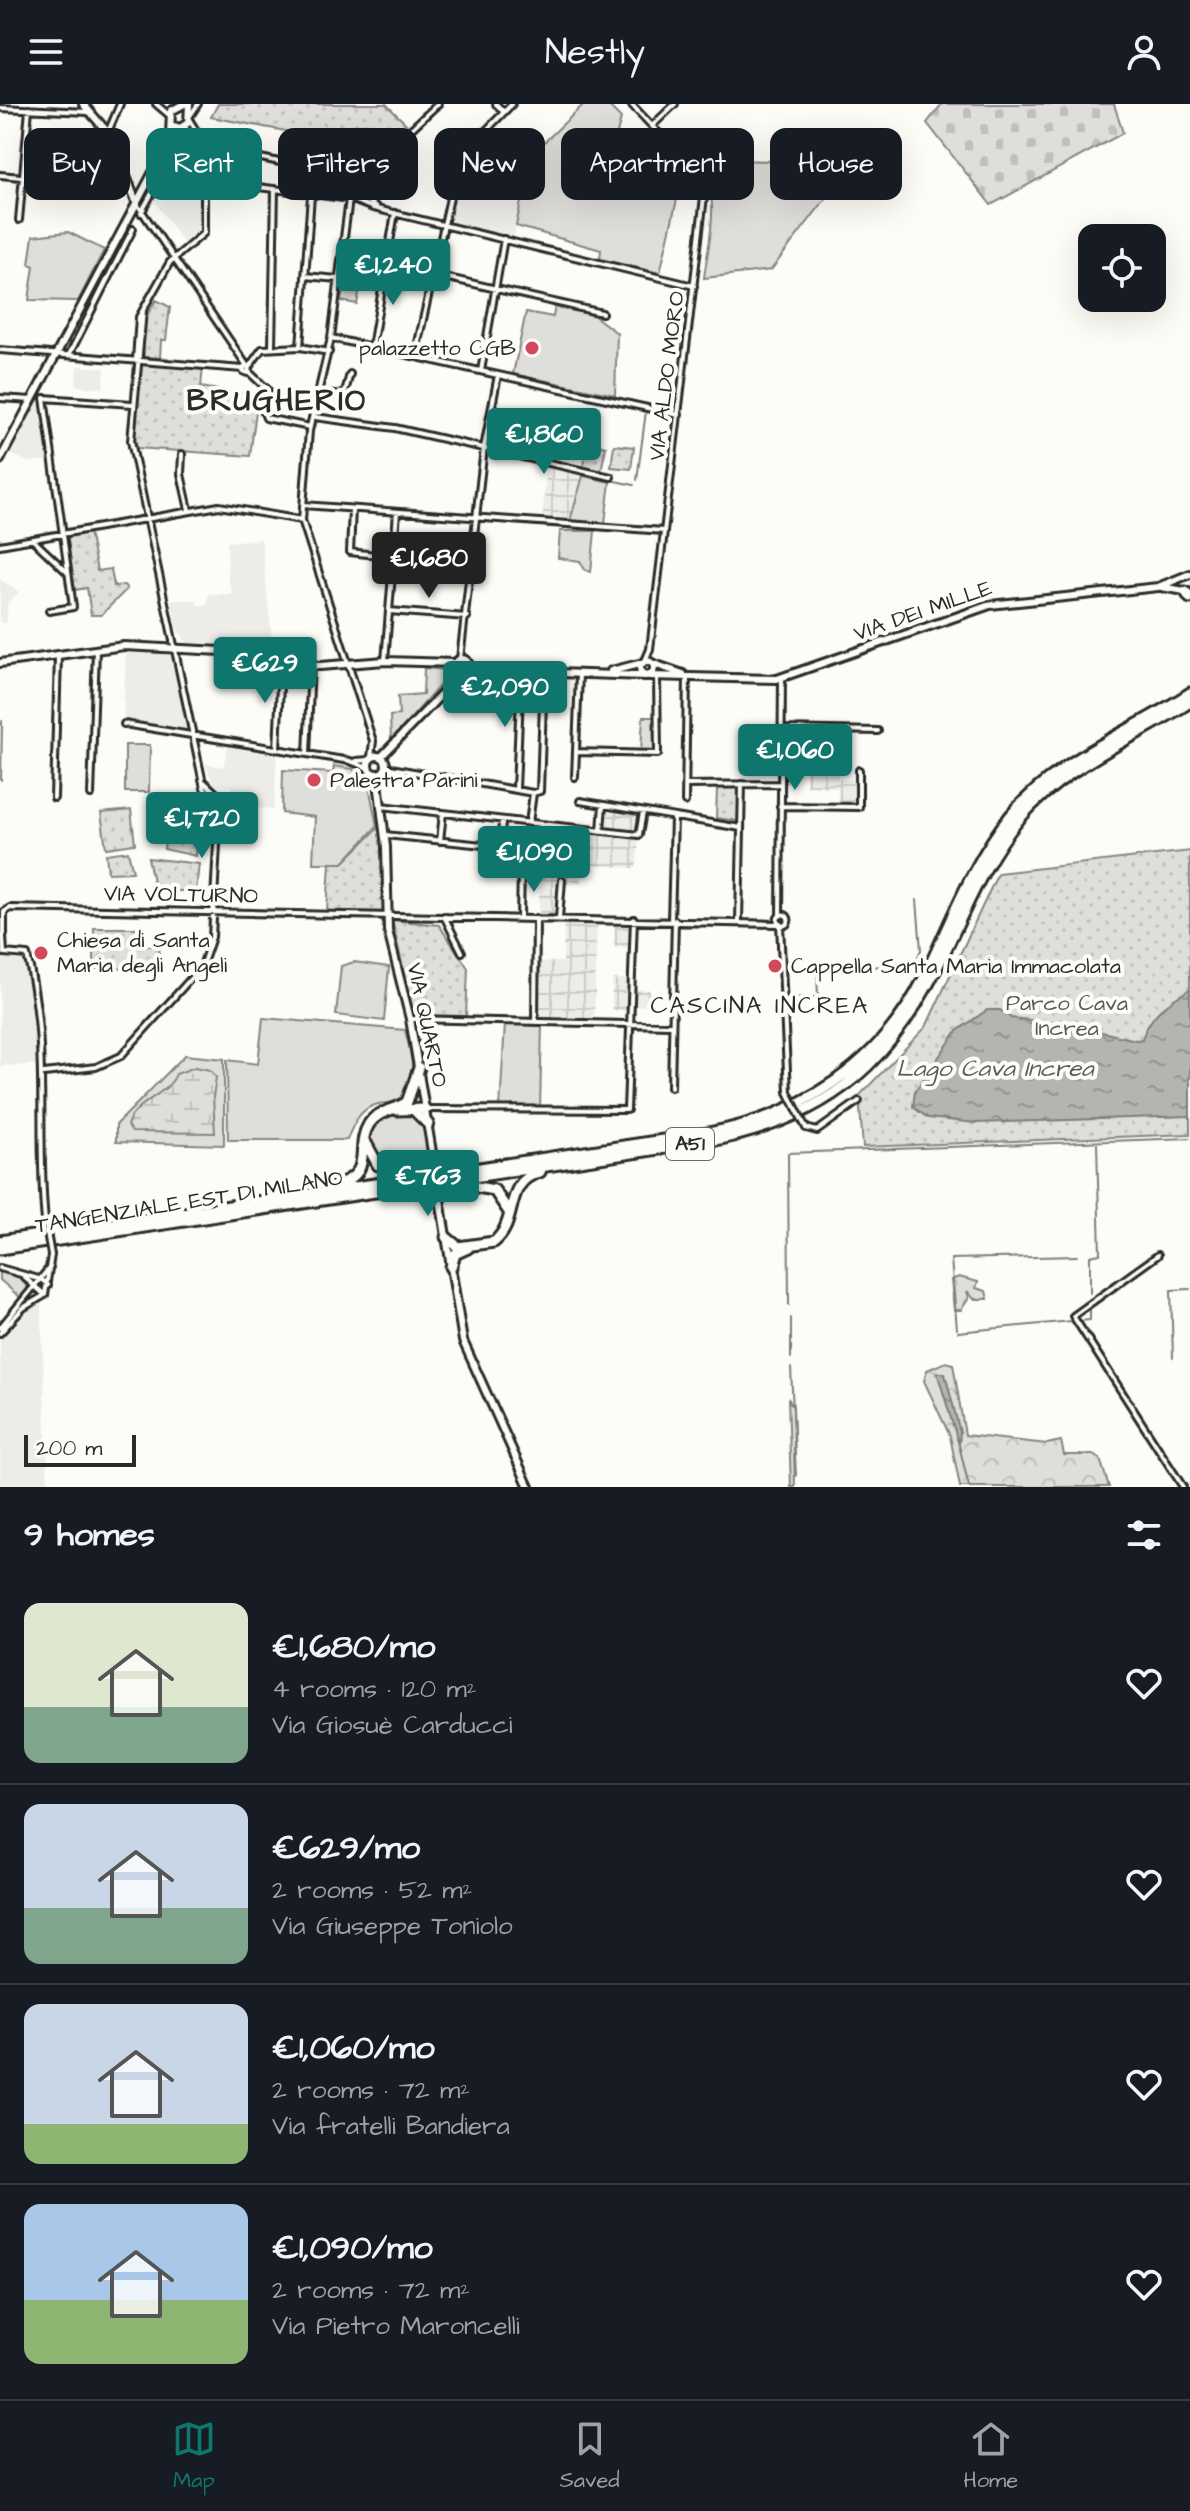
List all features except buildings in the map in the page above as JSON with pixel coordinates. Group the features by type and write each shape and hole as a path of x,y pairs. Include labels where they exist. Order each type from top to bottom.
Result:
{"highway":[{"name":"TANGENZIALE EST DI MILANO","path":"0,1240 728,1129 779,1114 827,1088 869,1054 905,1011 984,855 1023,802 1063,768 1190,693"},
{"name":"TANGENZIALE EST DI MILANO","path":"0,1249 590,1160 754,1131 803,1111 845,1086 879,1056 913,1014 984,872 1021,817 1072,772 1190,702"},
{"path":"410,1105 419,1068"},
{"path":"275,1199 349,1179 361,1166 365,1137 373,1119 390,1110 410,1105 417,1099 425,1106"},
{"path":"410,1105 428,1124"},
{"path":"365,1137 375,1161 396,1172 504,1162"},
{"path":"453,1250 497,1239 507,1227 515,1189 525,1178 590,1160"},
{"path":"430,1184 487,1187 502,1197 510,1214"},
{"path":"446,1237 453,1250 451,1271"}],"main road":[{"path":"83,104 105,128"},
{"path":"175,123 185,110"},
{"path":"0,460 137,204 175,123 185,110"},
{"path":"130,188 137,204"},
{"path":"1187,576 1188,594"},
{"name":"VIA DEI MILLE","path":"0,663 124,646 222,651 281,664 385,661 650,676 782,678 997,604 1158,587 1187,576"},
{"name":"VIA DEI MILLE","path":"1158,587 1188,594"},
{"path":"648,663 654,671 650,676 641,671 648,663"},
{"name":"VIA DEI MILLE","path":"593,672 648,663 703,677"},
{"path":"381,772 368,768 370,759 381,757 390,750 461,666"},
{"path":"381,772 390,750"},
{"path":"381,757 381,772"},
{"name":"VIA QUARTO","path":"381,772 387,915 419,1068 446,1237"},
{"path":"451,1271 463,1341 529,1487"}],"street":[{"path":"109,128 120,104"},
{"path":"157,105 185,110 198,104"},
{"path":"413,128 438,104"},
{"path":"496,104 504,112"},
{"path":"415,356 444,225 463,158 512,104"},
{"name":"VIA ALDO MORO","path":"631,104 694,170 703,188 648,663"},
{"path":"652,126 675,104"},
{"path":"157,105 183,128"},
{"path":"0,108 91,112"},
{"path":"28,128 29,109"},
{"path":"185,110 196,128"},
{"path":"100,122 112,120"},
{"path":"0,175 24,177 19,220"},
{"path":"262,187 278,189"},
{"path":"272,347 275,189"},
{"path":"141,213 148,200"},
{"path":"205,200 204,233 201,239 174,257 137,324 131,444 203,780 210,799 219,810"},
{"path":"300,347 311,200"},
{"path":"348,200 329,352 310,427 302,520 345,663 373,741 370,759 350,761"},
{"path":"351,200 694,286"},
{"path":"367,200 378,208"},
{"path":"137,204 239,350 246,370 267,388 262,407 266,418 310,427"},
{"path":"372,347 395,213"},
{"path":"69,355 133,229"},
{"path":"481,371 504,239"},
{"path":"343,254 602,313"},
{"path":"305,276 339,279"},
{"path":"331,338 679,415"},
{"path":"246,370 260,350 272,347 300,347 329,352"},
{"path":"0,350 246,370"},
{"path":"320,394 344,395 350,374"},
{"path":"461,666 484,448 498,375"},
{"path":"0,398 32,400"},
{"path":"49,611 73,607 44,398 132,404"},
{"path":"315,417 395,428 611,477"},
{"path":"182,454 181,474 189,510"},
{"path":"303,505 664,531"},
{"path":"0,545 226,506 302,520"},
{"path":"352,509 350,552 393,557"},
{"path":"385,661 397,512"},
{"path":"32,539 69,574"},
{"path":"392,568 470,575"},
{"path":"388,611 467,617"},
{"path":"91,795 96,649"},
{"path":"54,798 58,655"},
{"path":"277,749 281,664"},
{"path":"307,754 311,665"},
{"path":"516,789 521,669"},
{"path":"381,772 533,793 540,791 544,670"},
{"path":"575,777 579,672"},
{"path":"576,752 658,754 650,676"},
{"path":"685,802 687,677"},
{"path":"782,678 780,920 788,1092 806,1128 817,1131 859,1101"},
{"path":"124,724 350,761 368,768"},
{"path":"781,729 878,731"},
{"path":"780,806 859,807 859,770"},
{"path":"44,1073 96,1067 125,1052 202,966 211,946 219,810 218,797 203,780"},
{"path":"739,921 742,784"},
{"path":"686,785 781,784"},
{"path":"210,799 214,792"},
{"path":"529,823 533,793"},
{"path":"210,799 218,797"},
{"path":"580,801 741,828"},
{"path":"600,830 603,805"},
{"path":"381,806 639,835 643,812"},
{"path":"440,841 443,813"},
{"path":"671,1087 674,818"},
{"path":"385,835 497,846 501,841 502,820"},
{"path":"538,859 541,824"},
{"path":"520,917 521,870"},
{"path":"559,918 562,880"},
{"name":"VIA VOLTURNO","path":"2,936 4,912 10,908 780,920"},
{"path":"444,916 462,952"},
{"path":"535,1021 536,918"},
{"path":"425,1106 627,1110 634,919"},
{"path":"0,1331 23,1308 45,1295 51,1258 45,1221 44,1073 28,958 26,954 4,953 2,936"},
{"path":"410,1019 670,1025"},
{"path":"1158,1255 1073,1316 1183,1487"},
{"path":"0,1331 35,1286 51,1258"},
{"path":"0,1268 39,1279 48,1285"},
{"path":"23,1275 45,1295"},
{"path":"23,1275 30,1293"}],"shaded area":[{"path":"154,200 201,200 200,236 185,246"},
{"path":"452,200 520,200 513,240 446,224"},
{"path":"77,366 105,368 103,388 76,386"},
{"path":"37,397 41,399 50,460 29,462 5,452"},
{"path":"547,467 583,476 570,521 542,519"},
{"path":"261,539 274,657 222,646 188,644 177,629 171,600 197,600 197,605 206,605 209,594 233,594 228,579 227,542"},
{"path":"0,579 19,592 7,604 7,622 0,623"},
{"path":"126,647 160,649 174,658 193,740 123,727"},
{"path":"838,743 838,779 858,780 858,806 838,805 838,788 806,785 806,765 782,765 782,748"},
{"path":"228,747 277,755 274,809 231,805 231,786 213,785 206,764 223,767"},
{"path":"604,806 642,812 636,868 583,865 581,884 565,884 563,917 539,917 540,854 557,855 557,828 601,832"},
{"path":"564,919 597,920 594,1025 537,1023 538,962 563,962"},
{"path":"615,920 633,921 632,948 614,947"},
{"path":"0,957 27,960 34,1008 35,1065 0,1066"},
{"path":"612,979 633,979 633,989 650,990 650,1006 633,1006 633,1011 612,1010"},
{"path":"38,1302 41,1305 48,1487 0,1487 0,1338 21,1313"}],"green space":[{"path":"218,104 386,104 410,128 365,128 366,124 278,130 211,117"},
{"path":"584,104 607,104 621,118 618,128 561,128 561,200 677,200 660,273 600,259 601,250 516,226 521,200 545,200 545,142"},
{"path":"942,104 1114,104 1123,133 991,205 927,123"},
{"path":"754,161 770,161 770,200 825,200 771,270 704,278 712,201 754,200"},
{"path":"68,232 104,250 78,301 29,300 34,266 29,264 33,236"},
{"path":"346,274 362,277 357,304 341,301"},
{"path":"156,300 170,307 166,340 161,340 160,358 144,357 142,324"},
{"path":"555,305 593,315 617,333 615,395 513,374 526,312 553,317"},
{"path":"139,362 203,367 201,387 225,391 224,397 230,398 232,392 258,396 250,456 137,448 134,433"},
{"path":"588,443 606,447 601,471 583,467"},
{"path":"614,445 634,447 631,469 611,467"},
{"path":"583,476 610,482 605,523 570,521"},
{"path":"560,531 595,531 591,572 585,570 580,561 558,558"},
{"path":"89,532 97,571 111,569 114,586 124,585 127,589 101,615 91,615 87,588 75,590 67,535"},
{"path":"424,668 445,670 448,676 391,741 390,716 399,715 398,696 423,694"},
{"path":"643,717 657,717 656,751 641,750"},
{"path":"125,745 150,745 149,792 125,792"},
{"path":"334,766 353,769 370,791 377,826 343,863 313,863 315,817 282,813 283,770 333,773"},
{"path":"717,788 739,788 738,821 716,818"},
{"path":"131,810 135,844 106,848 101,813"},
{"path":"169,814 198,817 196,856 164,849"},
{"path":"381,825 384,908 381,912 327,911 330,863 343,863"},
{"path":"128,851 133,872 108,873 106,854"},
{"name":"Parco Cava Increa","path":"1190,851 1190,1134 863,1147 859,1096 926,1027 998,873"},
{"path":"148,858 199,864 196,891 155,891"},
{"path":"392,920 439,925 468,968 466,1016 414,1015"},
{"path":"94,928 142,928 141,946 160,946 157,968 94,969"},
{"path":"354,962 389,967 384,1021 336,1015 341,966"},
{"path":"263,1018 405,1030 412,1068 410,1088 397,1101 366,1109 347,1140 228,1140 227,1060 258,1064"},
{"path":"505,1023 542,1024 540,1108 500,1108"},
{"path":"185,1055 224,1059 224,1145 116,1142 116,1125"},
{"path":"195,1067 210,1070 216,1077 213,1097 215,1133 132,1132 127,1125 137,1110 166,1087 176,1074"},
{"path":"411,1113 424,1123 429,1162 425,1168 399,1170 374,1157 368,1139 374,1126 384,1117"},
{"path":"0,1271 18,1276 28,1288 22,1299 0,1280"},
{"path":"959,1277 978,1282 976,1288 986,1291 988,1299 974,1299 967,1291 969,1298 961,1310 954,1310 951,1280"},
{"path":"946,1362 953,1364 965,1435 1047,1444 1061,1441 1064,1455 1093,1455 1100,1459 1109,1487 960,1487 950,1436 924,1381 927,1370"},
{"path":"788,1398 793,1407 795,1487 791,1487"}],"water":[{"name":"Lago Cava Increa","path":"1190,989 1190,1116 976,1123 928,1118 913,1107 915,1091 957,1031 987,1010 1000,1010 1011,1018 1067,1024 1136,1040 1142,1039 1150,1022 1161,1010"},
{"path":"937,1372 945,1374 960,1432 959,1445"}],"waterway":[{"path":"637,480 646,411"},
{"path":"605,479 634,485"},
{"path":"1,780 2,721"},
{"path":"791,998 818,997 817,972 915,963 921,950 917,900"},
{"path":"888,968 903,967"},
{"path":"789,1305 788,1153 1190,1138"},
{"path":"1090,1293 1090,1256 1100,1254 1097,1144"},
{"path":"957,1329 951,1259 1077,1256"},
{"path":"1173,1358 1171,1290 1190,1289"},
{"path":"1079,1321 1090,1320 1090,1307"},
{"path":"791,1318 791,1358"},
{"path":"958,1332 1072,1321"},
{"path":"791,1368 796,1476"},
{"path":"959,1445 969,1487"}],"place":[{"name":"palazzetto CGB","path":"532,348"},
{"name":"Palestra Parini","path":"314,780"},
{"name":"Chiesa di Santa Maria degli Angeli","path":"41,953"},
{"name":"Cappella Santa Maria Immacolata","path":"775,966"}],"district":[{"name":"BRUGHERIO","path":"277,401"},
{"name":"CASCINA INCREA","path":"760,1006"}]}
